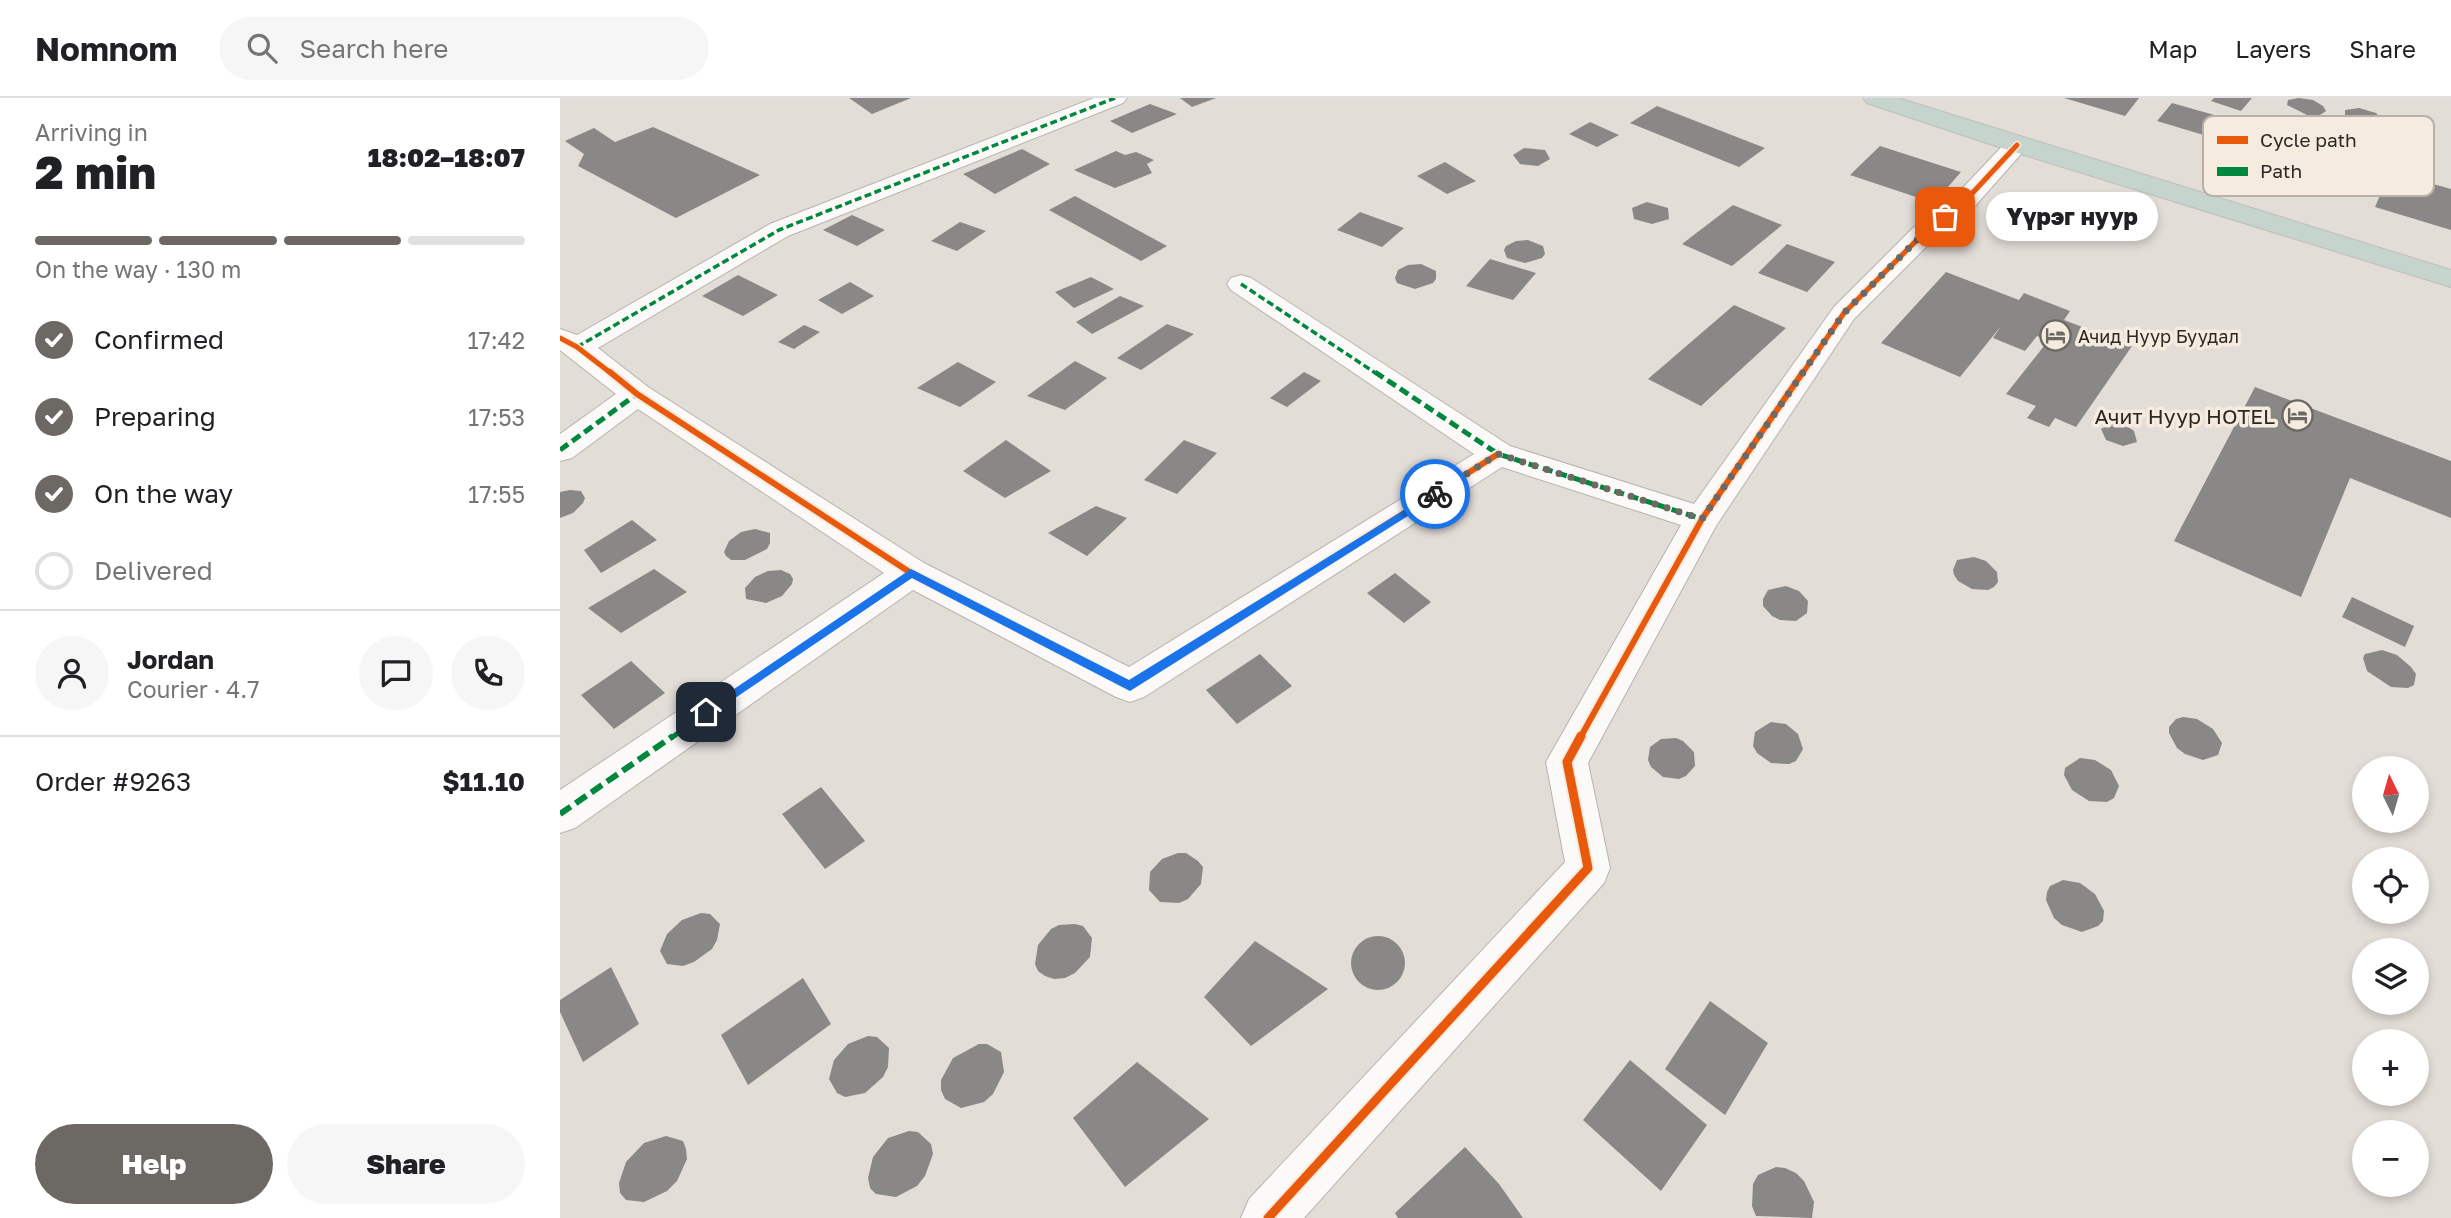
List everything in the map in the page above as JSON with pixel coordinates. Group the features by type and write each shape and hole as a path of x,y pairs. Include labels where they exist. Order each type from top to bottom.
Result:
{"highway":[{"path":"1875,98 2017,145 2451,279"}],"street":[{"path":"1115,98 779,230 568,342 637,394 911,573 1130,686 1498,454"},
{"path":"1268,1218 1588,867 1567,762 1702,519 1844,313 1924,233 1966,201 2017,145"},
{"path":"1241,284 1498,454 1702,519"},
{"path":"560,450 637,394"},
{"path":"560,814 911,573"}],"building":[{"path":"849,98 911,98 872,114"},
{"path":"1180,98 1216,98 1192,107"},
{"path":"2064,98 2139,98 2125,116"},
{"path":"2214,98 2252,98 2241,111 2211,101"},
{"path":"2288,100 2313,100 2326,111 2320,115 2307,115 2287,105"},
{"path":"2172,103 2218,116 2203,116 2203,135 2157,121"},
{"path":"1150,104 1177,114 1132,133 1110,121"},
{"path":"1657,106 1765,148 1739,167 1630,123"},
{"path":"2359,108 2379,116 2345,116 2345,110"},
{"path":"1590,122 1619,135 1597,147 1569,134"},
{"path":"653,127 760,175 676,218 578,166 584,154 565,141 594,128 615,142"},
{"path":"1880,146 1961,172 1934,203 1850,175"},
{"path":"1524,148 1545,150 1550,159 1538,166 1520,164 1513,155"},
{"path":"1022,149 1050,164 995,194 963,174"},
{"path":"1116,151 1125,155 1136,152 1154,160 1147,164 1152,173 1115,188 1074,170"},
{"path":"1445,162 1476,181 1447,194 1417,176"},
{"path":"2434,184 2451,189 2451,230 2375,207 2380,196 2434,196"},
{"path":"1075,196 1167,246 1141,261 1049,210"},
{"path":"1647,202 1668,208 1669,219 1652,224 1634,219 1632,208"},
{"path":"1733,205 1782,225 1732,266 1682,244"},
{"path":"1360,212 1404,228 1382,247 1337,230"},
{"path":"852,215 885,230 857,246 823,230"},
{"path":"960,222 986,231 957,251 931,241"},
{"path":"1528,240 1543,246 1545,254 1542,258 1525,263 1507,258 1504,250 1506,246 1516,241"},
{"path":"1787,244 1835,262 1807,292 1758,273"},
{"path":"1490,259 1536,273 1513,300 1466,286"},
{"path":"1421,264 1436,271 1433,283 1415,289 1397,283 1395,278 1398,270 1408,265"},
{"path":"1946,272 2019,300 2024,293 2070,311 2064,320 2132,346 2076,427 2055,418 2049,427 2027,418 2036,406 2006,394 2048,341 2037,336 2025,351 1993,338 2001,326 1960,377 1881,343"},
{"path":"738,275 778,295 743,316 702,296"},
{"path":"1091,277 1114,289 1074,308 1055,292"},
{"path":"850,282 874,296 842,314 818,300"},
{"path":"1120,296 1144,306 1092,334 1076,322"},
{"path":"1734,305 1786,328 1701,406 1648,379"},
{"path":"1167,324 1194,334 1141,370 1117,358"},
{"path":"804,325 820,332 794,349 778,342"},
{"path":"1075,361 1107,378 1065,410 1027,396"},
{"path":"958,362 996,382 960,407 917,388"},
{"path":"1304,372 1321,381 1287,407 1270,398"},
{"path":"2255,387 2451,461 2451,518 2350,478 2301,597 2174,541"},
{"path":"2112,423 2124,424 2134,431 2137,442 2123,446 2106,440 2101,429"},
{"path":"1006,440 1051,471 1005,498 963,471"},
{"path":"1184,440 1217,453 1177,494 1144,480"},
{"path":"581,491 585,498 573,513 560,518 560,492"},
{"path":"1096,506 1127,518 1087,556 1048,533"},
{"path":"632,520 657,540 601,573 584,550"},
{"path":"755,529 770,533 767,549 745,560 731,560 726,556 724,552 729,541 741,532"},
{"path":"1974,557 1986,561 1997,572 1998,582 1994,587 1988,590 1972,589 1958,581 1954,575 1957,560"},
{"path":"654,569 687,592 621,633 588,608"},
{"path":"781,570 790,574 793,579 782,596 766,603 746,599 745,588 755,577 768,571"},
{"path":"1395,573 1431,602 1404,623 1367,593"},
{"path":"1786,586 1799,591 1808,601 1807,613 1796,621 1780,620 1763,606 1768,590"},
{"path":"2352,597 2414,626 2405,647 2342,617"},
{"path":"2382,650 2397,655 2411,667 2416,674 2414,685 2408,688 2391,687 2367,671 2363,658 2365,654"},
{"path":"1260,654 1292,686 1237,724 1206,690"},
{"path":"631,661 665,693 614,729 581,695"},
{"path":"2176,719 2197,719 2213,729 2222,743 2218,755 2203,760 2177,748 2169,733 2169,727"},
{"path":"1771,722 1786,724 1798,734 1803,749 1796,761 1789,764 1771,763 1757,753 1753,746 1755,732"},
{"path":"1676,738 1694,752 1695,766 1679,779 1663,777 1651,767 1648,760 1650,747 1661,739"},
{"path":"2080,758 2095,760 2111,770 2119,786 2114,798 2107,802 2089,801 2072,790 2064,775 2065,768"},
{"path":"821,787 865,841 825,869 782,814"},
{"path":"1186,853 1203,867 1201,884 1188,899 1179,903 1160,902 1149,890 1150,872 1162,859"},
{"path":"2063,880 2080,883 2095,894 2104,911 2103,921 2098,926 2082,932 2062,925 2054,918 2046,900 2047,892 2050,886"},
{"path":"701,913 710,914 720,924 712,949 694,962 683,966 667,964 660,951 667,934 682,920"},
{"path":"1059,925 1083,926 1092,938 1090,957 1075,973 1065,978 1045,976 1038,971 1035,964 1038,945 1051,929"},
{"path":"1378,936 1397,944 1405,963 1397,982 1378,990 1359,982 1351,963 1359,944"},
{"path":"1255,941 1328,989 1251,1046 1204,997"},
{"path":"611,967 639,1024 583,1062 560,1012 560,1000"},
{"path":"803,978 831,1024 748,1085 721,1035"},
{"path":"1710,1001 1768,1043 1725,1115 1665,1069"},
{"path":"868,1036 877,1037 889,1048 888,1067 883,1077 865,1093 845,1097 837,1093 829,1079 834,1060 848,1044"},
{"path":"979,1044 987,1044 1001,1052 1004,1072 993,1094 984,1102 961,1108 945,1099 941,1080 953,1058"},
{"path":"1630,1060 1707,1125 1661,1191 1583,1120"},
{"path":"1137,1062 1209,1119 1125,1187 1073,1118"},
{"path":"909,1131 918,1132 931,1144 933,1154 925,1176 917,1186 896,1197 876,1194 870,1188 868,1178 873,1157 888,1138"},
{"path":"666,1136 683,1141 686,1149 687,1159 677,1181 667,1191 644,1202 626,1200 620,1193 619,1183 626,1162 644,1143"},
{"path":"1465,1147 1499,1184 1523,1218 1398,1218 1395,1213"},
{"path":"1776,1167 1796,1173 1804,1181 1814,1202 1812,1218 1756,1216 1752,1206 1753,1184 1758,1175"}],"marked path":[{"path":"577,347 779,230 1115,98"},
{"path":"1241,284 1498,454 1702,519"},
{"path":"560,450 637,394"},
{"path":"560,814 911,573"}],"cycle path":[{"path":"1268,1218 1588,868 1567,762 1702,519 1844,313 1924,233 1966,200 2017,145"},
{"path":"560,338 577,347 637,394 911,573 1130,686 1498,454"}],"way so far":[{"path":"1435,494 1498,454 1702,519 1844,313 1924,233 1945,217"}],"place":[{"name":"Үүрэг нуур","path":"1945,217"},
{"name":"Ачид Нуур Буудал","path":"2055,336"},
{"name":"Ачит Нуур HOTEL","path":"2298,416"}],"route":[{"path":"706,712 911,573 1130,686 1435,494"}]}
